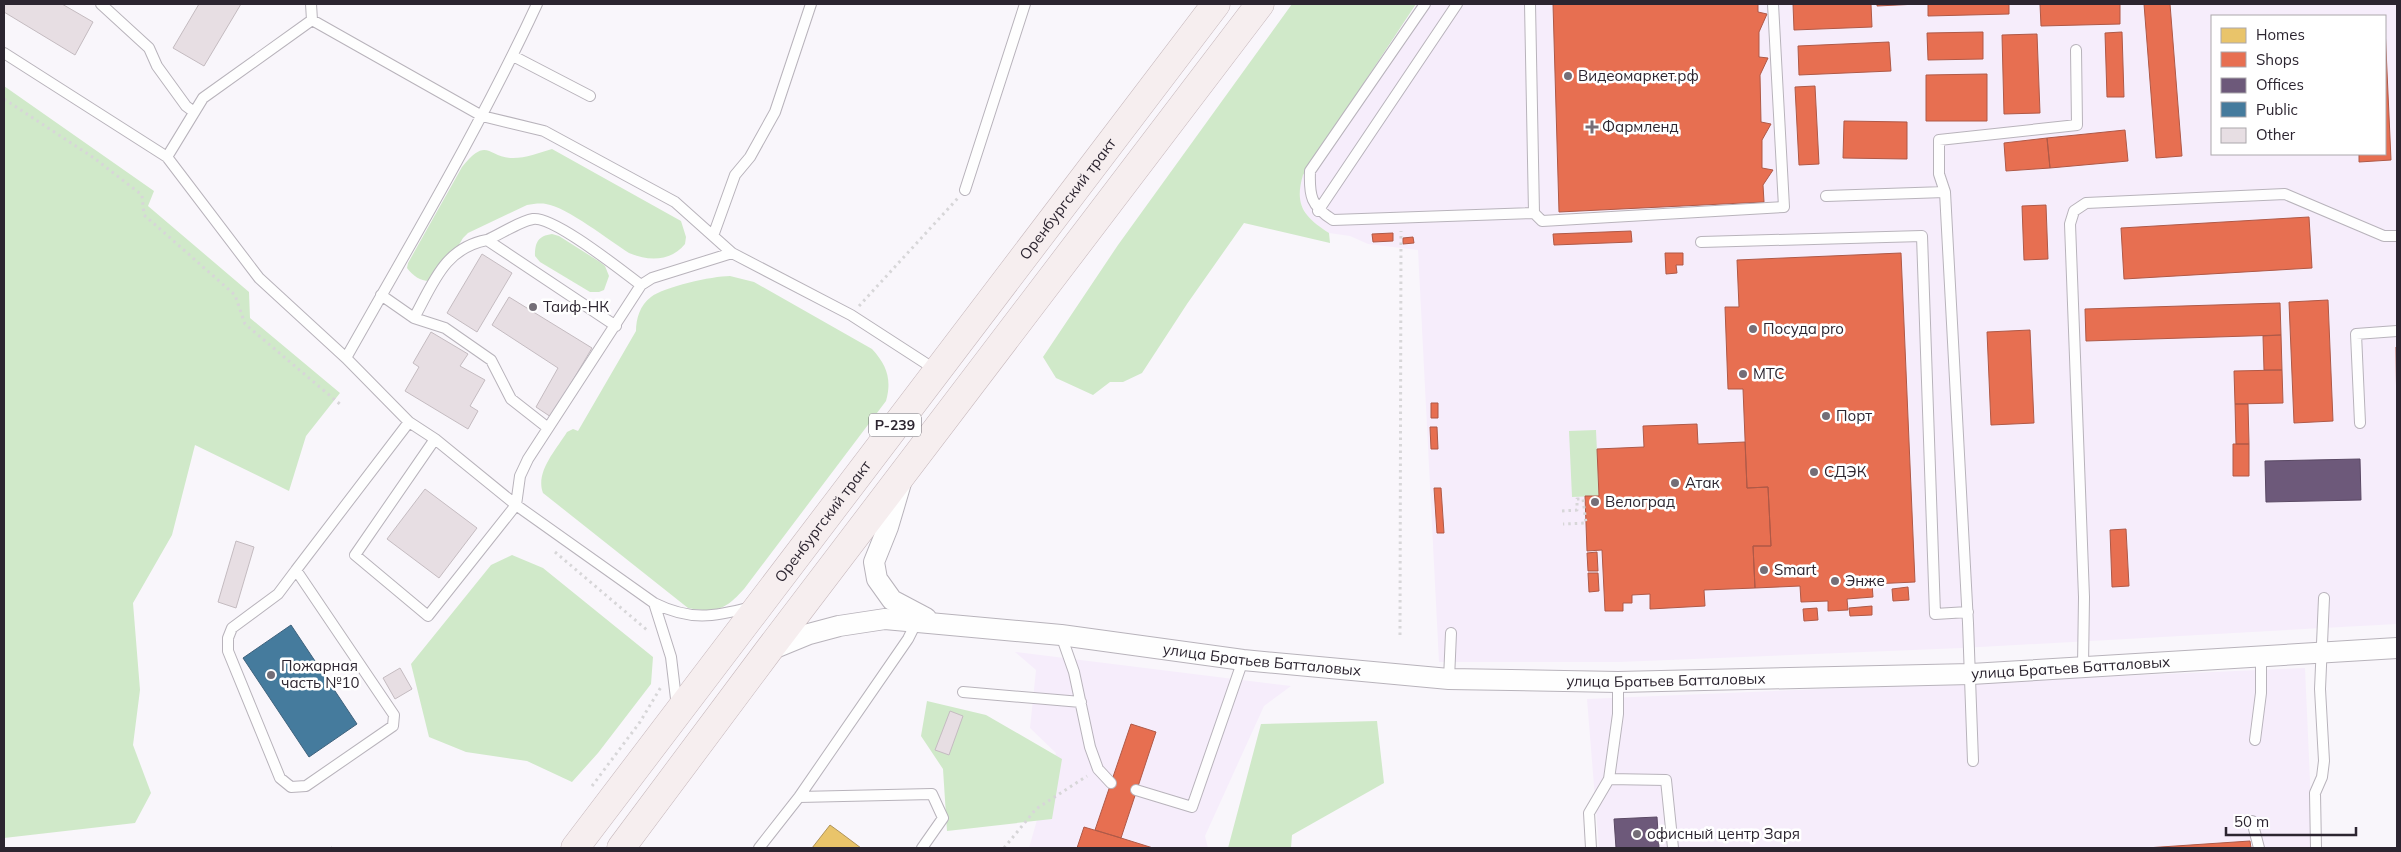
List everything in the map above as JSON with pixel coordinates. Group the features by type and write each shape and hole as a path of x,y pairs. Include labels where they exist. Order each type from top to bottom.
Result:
{"main road":[{"name":"Оренбургский тракт","path":"575,848 762,604 936,370 1216,4"},
{"name":"Р-239","path":"621,848 768,650 1260,4"}],"street":[{"name":"улица Братьев Батталовых","path":"904,472 888,527 874,562 877,579 892,600 938,622"},
{"name":"улица Братьев Батталовых","path":"768,650 809,634 839,626 885,619 938,622 1062,635 1242,660 1450,679 1618,682 1970,674 2397,648"}],"lane":[{"path":"101,4 149,48 157,66 186,106 194,112"},
{"path":"311,4 312,20"},
{"path":"346,358 482,116 538,4"},
{"path":"713,236 735,175 750,157 775,112 811,4"},
{"path":"965,190 1025,4"},
{"path":"1425,4 1310,171 1309,191 1318,210 1333,220 1534,213"},
{"path":"1318,210 1457,4"},
{"path":"1530,4 1534,213 1542,221 1784,207 1773,4"},
{"path":"167,157 203,98 312,20"},
{"path":"312,20 482,116 544,131 675,202 732,253 851,315 936,370"},
{"path":"1973,761 1968,612 1945,192 1940,174 1939,140 2077,125 2076,50"},
{"path":"4,53 167,157 260,278 346,358 409,422 435,439 516,505 654,603 671,612 703,617 718,616 762,604"},
{"path":"513,56 590,96"},
{"path":"1826,196 1945,192"},
{"path":"2084,666 2084,597 2070,224 2074,212 2086,203 2285,194 2384,236 2397,236"},
{"path":"414,318 443,266 463,247 487,240 532,220 545,220 600,254 641,285"},
{"path":"1701,242 1922,236 1935,614 1968,612"},
{"path":"487,240 616,326"},
{"path":"435,439 355,555 428,616 516,505 520,476 548,428 641,285 652,278 732,253"},
{"path":"381,295 414,318 446,328 491,360 511,399 548,428"},
{"path":"2360,423 2356,334 2397,331"},
{"path":"296,570 394,714 393,726 306,786 291,787 280,778 228,651 228,638 232,628 278,594 296,570 409,422"},
{"path":"2316,848 2315,793 2322,777 2324,761 2320,689 2324,598"},
{"path":"654,603 671,657 678,715"},
{"path":"759,848 799,797 908,639 917,621"},
{"path":"1450,679 1451,633"},
{"path":"1062,635 1074,672 1098,769 1111,782"},
{"path":"2254,740 2261,693 2260,655"},
{"path":"1136,790 1192,807 1242,660"},
{"path":"1591,848 1589,813 1609,780 1618,714 1618,682"},
{"path":"963,692 1081,702"},
{"path":"1609,780 1666,780 1673,848"},
{"path":"799,797 932,794 943,818 922,848"},
{"path":"2252,821 2259,848"}],"path":[{"path":"4,99 94,158 142,196 144,214 235,294 245,324 341,405"},
{"path":"866,298 965,190"},
{"path":"1400,241 1400,635"},
{"path":"1562,511 1577,510 1577,499 1583,499 1586,523 1563,524"},
{"path":"548,546 640,622 650,634"},
{"path":"587,794 640,722 661,687 663,678"},
{"path":"1004,848 1036,809 1098,769"}],"shaded area":[{"path":"1417,4 2397,4 2397,624 1962,648 1619,662 1439,662 1418,250 1368,244 1350,236 1329,233 1309,220 1300,202 1299,186 1303,175"},
{"path":"1015,652 1291,686 1264,706 1205,836 1208,848 1029,848 1056,753 1030,728 1036,670"},
{"path":"2305,668 2313,848 1599,848 1587,699"}],"green space":[{"path":"1292,4 1416,4 1303,175 1300,194 1303,209 1307,216 1329,233 1330,243 1244,223 1187,304 1142,373 1123,382 1110,382 1093,395 1056,378 1043,357 1118,245"},
{"path":"4,86 154,191 148,206 249,292 250,318 340,393 306,436 289,491 195,445 172,535 133,603 140,690 133,745 151,793 135,823 4,838"},
{"path":"552,149 681,221 686,237 685,244 679,250 666,257 643,258 629,253 588,225 555,206 534,204 527,205 468,233 439,278 426,281 410,272 407,268 408,263 462,167 471,157 483,150 513,158"},
{"path":"552,234 559,236 605,266 609,276 604,290 590,292 540,262 535,256 538,240 543,236"},
{"path":"730,276 754,282 872,349 885,367 888,393 886,401 744,589 726,606 706,610 688,608 543,493 541,485 544,469 548,461 567,432 573,429 578,431 636,331 639,312 647,300 657,293 677,286"},
{"path":"1596,430 1599,496 1572,497 1569,431"},
{"path":"512,555 543,568 653,657 651,684 598,753 572,782 527,761 466,752 429,737 411,664 491,565"},
{"path":"927,701 986,715 1062,759 1052,819 947,831 943,769 921,736"},
{"path":"1377,721 1384,783 1292,835 1291,848 1228,848 1261,724"}],"building: Homes":[{"path":"830,825 841,833 861,848 812,848"}],"building: Shops":[{"path":"1553,4 1758,4 1758,12 1767,14 1759,32 1759,57 1768,58 1760,75 1761,122 1771,124 1762,140 1762,168 1773,170 1763,185 1764,202 1559,212"},
{"path":"1793,4 1871,4 1872,27 1794,30"},
{"path":"1877,4 1918,4 1877,6"},
{"path":"1928,4 2009,4 2009,14 1928,16"},
{"path":"2040,4 2120,4 2120,24 2041,26"},
{"path":"2144,4 2170,4 2182,156 2156,158"},
{"path":"1983,32 1983,59 1928,60 1927,33"},
{"path":"2122,32 2124,97 2107,97 2105,33"},
{"path":"2037,34 2040,113 2004,114 2002,35"},
{"path":"1889,42 1891,71 1799,75 1798,46"},
{"path":"2386,49 2391,160 2359,162 2359,155 2386,155"},
{"path":"1987,74 1987,121 1926,121 1926,75"},
{"path":"1815,86 1819,164 1799,165 1795,87"},
{"path":"1844,121 1907,122 1907,159 1843,158"},
{"path":"2125,130 2128,161 2050,168 2047,138"},
{"path":"2047,138 2050,168 2006,171 2004,143"},
{"path":"2046,205 2048,259 2024,260 2022,206"},
{"path":"2309,217 2312,268 2124,279 2121,228"},
{"path":"1631,231 1632,242 1554,245 1553,234"},
{"path":"1393,233 1393,241 1373,242 1372,234"},
{"path":"1413,237 1414,243 1403,244 1403,238"},
{"path":"1665,253 1683,253 1683,265 1676,265 1677,273 1666,274"},
{"name":"Порт","path":"1901,253 1915,582 1872,584 1873,597 1847,599 1848,610 1828,611 1828,601 1801,602 1800,586 1755,588 1753,546 1771,546 1768,487 1747,488 1743,389 1728,389 1725,307 1739,307 1737,260"},
{"path":"2328,300 2333,421 2294,423 2289,302"},
{"path":"2280,303 2281,335 2086,341 2085,309"},
{"path":"2030,330 2034,423 1991,425 1987,332"},
{"path":"2281,335 2282,370 2264,370 2263,336"},
{"path":"2396,347 2397,347 2397,424"},
{"path":"2282,370 2283,403 2235,404 2234,371"},
{"path":"1431,403 1438,403 1438,418 1431,418"},
{"path":"2235,404 2248,404 2249,444 2236,444"},
{"path":"1697,424 1698,444 1745,442 1747,488 1768,487 1771,546 1753,546 1755,588 1704,590 1705,606 1650,609 1650,594 1632,595 1632,603 1623,603 1623,611 1605,611 1602,550 1587,551 1585,496 1599,496 1597,449 1644,447 1643,426"},
{"path":"1430,427 1437,427 1438,449 1431,449"},
{"path":"2233,444 2249,444 2249,476 2233,476"},
{"path":"1434,488 1441,488 1444,533 1437,533"},
{"path":"2126,529 2129,586 2112,587 2110,530"},
{"path":"1597,552 1598,571 1588,571 1587,553"},
{"path":"1588,573 1598,573 1599,591 1589,592"},
{"path":"1908,587 1909,600 1893,601 1892,589"},
{"path":"1872,606 1872,615 1850,616 1849,608"},
{"path":"1817,608 1818,620 1804,621 1803,609"},
{"path":"1131,724 1156,732 1121,838 1095,830"},
{"path":"1084,827 1121,838 1153,848 1077,848"},
{"path":"2250,841 2251,848 2146,848"}],"building: Offices":[{"path":"2360,459 2361,500 2266,502 2265,461"},
{"name":"офисный центр Заря","path":"1657,817 1659,848 1616,848 1614,819"}],"building: Public":[{"path":"291,625 357,724 309,757 243,658"}],"building: Other":[{"path":"4,4 62,4 93,22 75,55 4,12"},
{"path":"199,4 241,4 204,66 173,48"},
{"path":"482,254 512,273 477,332 447,313"},
{"path":"509,297 592,348 551,417 536,407 558,368 492,325"},
{"path":"431,332 468,354 460,366 485,380 470,406 478,411 468,429 405,391 419,367 413,363"},
{"path":"425,489 477,528 439,578 387,539"},
{"path":"236,541 254,547 236,608 218,602"},
{"path":"400,668 412,689 395,699 383,678"},
{"path":"950,711 963,716 949,755 935,750"}],"place":[{"name":"Видеомаркет.рф","path":"1568,76"},
{"name":"Фармленд","path":"1592,127"},
{"name":"Таиф-НК","path":"533,307"},
{"name":"Посуда pro","path":"1753,329"},
{"name":"МТС","path":"1743,374"},
{"name":"Порт","path":"1826,416"},
{"name":"СДЭК","path":"1814,472"},
{"name":"Атак","path":"1675,483"},
{"name":"Велоград","path":"1595,502"},
{"name":"Smart","path":"1764,570"},
{"name":"Энже","path":"1835,581"},
{"name":"Пожарная часть №10","path":"271,675"},
{"name":"офисный центр Заря","path":"1637,834"}]}
